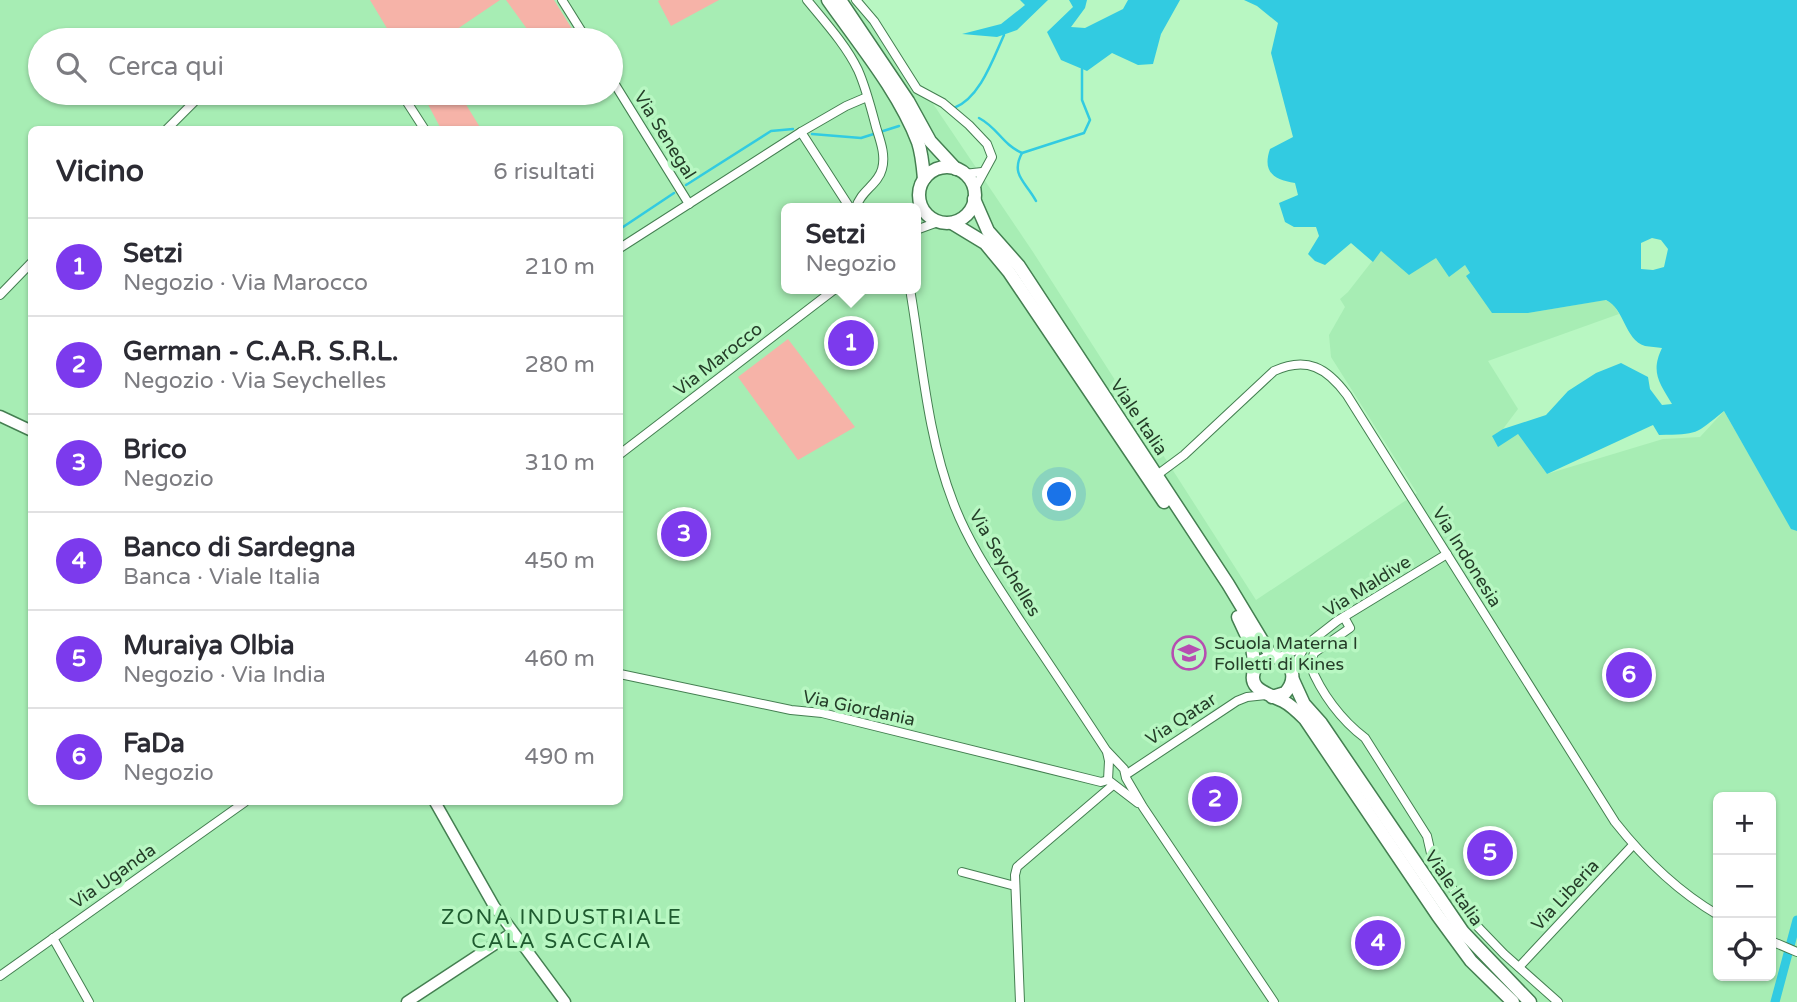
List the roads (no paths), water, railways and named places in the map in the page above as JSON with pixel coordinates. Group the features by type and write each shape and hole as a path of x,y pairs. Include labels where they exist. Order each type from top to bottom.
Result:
{"main road":[{"path":"828,0 887,85 911,126 922,155 924,179 918,203"},
{"path":"840,0 908,101 930,141 960,171 974,194 967,214 945,222 921,210"},
{"path":"924,179 938,169 960,171"},
{"name":"Viale Italia","path":"974,194 988,232 1018,266 1275,657"},
{"name":"Viale Italia","path":"945,222 985,243 1009,272 1222,587 1252,647 1254,675"},
{"path":"1275,657 1286,662 1292,676 1285,693 1269,696 1258,690 1254,675 1264,659 1275,657"},
{"name":"Viale Italia","path":"1292,676 1304,704 1321,723 1463,932 1530,1002"},
{"name":"Viale Italia","path":"1269,696 1291,706 1305,719 1443,924 1471,961 1513,1002"}],"street":[{"path":"562,0 580,28"},
{"path":"807,0 852,60 878,132 884,158 882,170 858,203"},
{"path":"856,0 874,22 917,89 950,109 987,144 992,157 982,172 974,194"},
{"name":"Via Senegal","path":"623,97 689,204 801,132 867,97"},
{"path":"170,126 191,105"},
{"path":"408,105 423,126"},
{"path":"801,132 847,203"},
{"path":"960,171 982,172"},
{"path":"623,246 689,204"},
{"path":"921,229 945,222"},
{"path":"0,296 28,266"},
{"name":"Via Marocco","path":"623,450 828,294"},
{"name":"Via Seychelles","path":"912,294 937,449 953,504 979,556 1106,750 1124,772 1143,807 1273,1002"},
{"name":"Via Indonesia","path":"1157,475 1184,455 1265,377 1287,365 1306,364 1330,374 1347,394 1615,822 1633,845 1682,892 1713,912"},
{"path":"0,416 28,429"},
{"name":"Via Maldive","path":"1275,657 1305,646 1344,617 1447,554"},
{"path":"1344,617 1350,628 1314,653 1310,665 1329,699 1352,728 1365,738 1427,836 1432,858 1478,927 1558,1002"},
{"name":"Via Maldive","path":"1292,676 1305,646"},
{"name":"Via Giordania","path":"623,675 791,710 822,713 1101,782 1111,778"},
{"path":"1237,701 1254,675"},
{"path":"1237,701 1247,697 1269,696"},
{"name":"Via Qatar","path":"1124,772 1142,764 1237,701"},
{"name":"Via Seychelles","path":"1106,750 1111,778 1143,807"},
{"path":"1020,1002 1015,886 1017,867 1096,798 1111,778 1114,766 1124,772 1123,783 1111,778"},
{"path":"1091,779 1096,798"},
{"name":"Via Uganda","path":"0,976 241,805"},
{"path":"437,805 494,906 565,1002"},
{"name":"Via Liberia","path":"1520,967 1633,845"},
{"path":"962,872 1015,886"},
{"path":"407,1002 512,933"},
{"path":"52,938 89,1002"},
{"path":"1776,942 1797,952"}],"water":[{"path":"1020,0 1048,0 1017,30 997,37 962,34 1001,24 1025,5"},
{"path":"1069,0 1087,0 1085,8 1071,27 1085,28 1123,9 1128,0 1180,0 1161,34 1153,64 1138,65 1112,53 1087,71 1061,60 1047,32 1073,7"},
{"path":"1244,0 1797,0 1797,531 1791,529 1724,411 1695,432 1659,435 1653,425 1547,474 1518,434 1498,447 1492,436 1503,429 1546,415 1568,391 1596,373 1621,363 1648,377 1650,389 1662,405 1672,404 1658,378 1657,364 1662,348 1645,346 1638,342 1628,331 1617,310 1606,300 1528,313 1492,313 1466,276 1470,273 1465,265 1449,277 1436,258 1409,275 1381,251 1373,262 1351,243 1325,265 1315,261 1308,254 1319,236 1316,227 1294,227 1285,222 1279,203 1298,195 1295,183 1281,180 1269,169 1270,149 1293,137 1271,53 1278,23 1257,6","holes":["1652,238 1661,240 1668,249 1664,267 1641,269 1641,243"]}],"waterway":[{"path":"954,108 963,103 978,87 1004,35"},
{"path":"979,118 1022,153 1084,133 1090,120 1082,100 1082,69"},
{"path":"812,134 861,138 899,126"},
{"path":"686,185 771,131 793,129"},
{"path":"1022,153 1019,173 1036,201"},
{"path":"623,227 674,193"},
{"path":"1775,1002 1797,920"}],"place":[{"name":"Setzi","path":"851,343"},
{"name":"Brico","path":"684,534"},
{"name":"Scuola Materna I Folletti di Kines","path":"1189,653"},
{"name":"FaDa","path":"1629,675"},
{"name":"German - C.A.R. S.R.L.","path":"1215,799"},
{"name":"Muraiya Olbia","path":"1490,853"},
{"name":"Banco di Sardegna","path":"1378,943"}],"district":[{"name":"ZONA INDUSTRIALE CALA SACCAIA","path":"562,929"}]}
